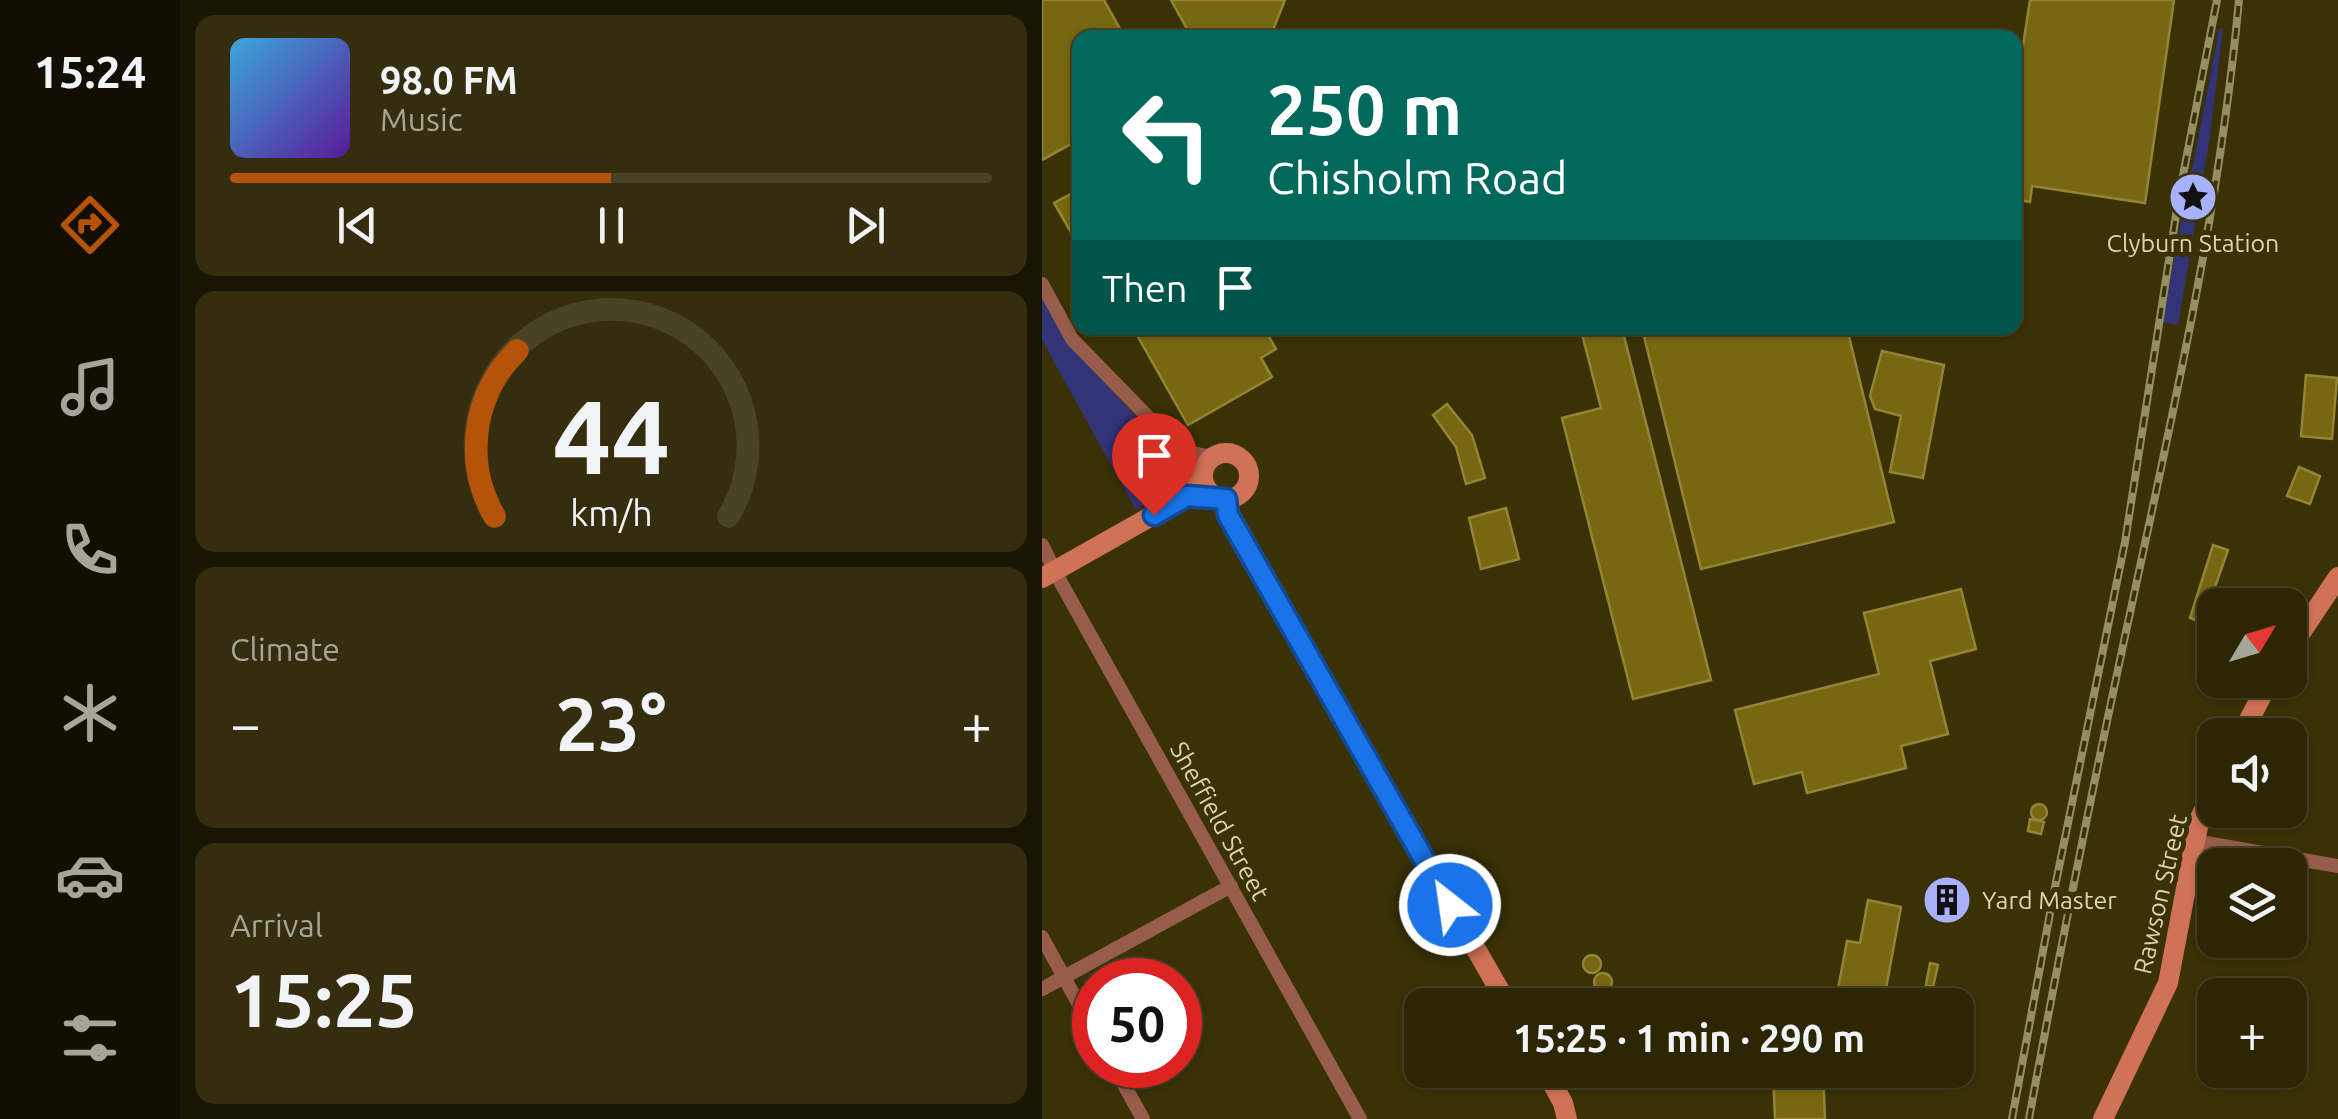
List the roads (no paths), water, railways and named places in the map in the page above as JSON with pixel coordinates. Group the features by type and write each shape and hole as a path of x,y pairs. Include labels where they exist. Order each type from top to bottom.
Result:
{"main road":[{"path":"1049,574 1187,496 1208,465 1230,453 1247,464 1249,480 1228,497 1187,496"},
{"path":"1208,465 1206,487 1236,503 1241,537 1498,988"},
{"path":"2307,623 2338,578"},
{"name":"Rawson Street","path":"2103,1119 2168,983 2198,828"},
{"path":"1555,1088 1567,1119"}],"street":[{"path":"1042,284 1072,339 1177,446 1208,465"},
{"name":"Sheffield Street","path":"1042,544 1049,574 1231,886 1360,1119"},
{"path":"2194,842 2338,866"},
{"path":"1042,989 1231,886"},
{"path":"1042,937 1072,992"},
{"path":"1126,1088 1143,1119"}],"railway":[{"path":"2012,1119 2125,542 2179,196 2217,0"},
{"path":"2029,1119 2081,847 2197,290 2239,0"}],"place":[{"name":"Clyburn Station","path":"2193,197"},
{"name":"Yard Master","path":"1947,900"}]}
